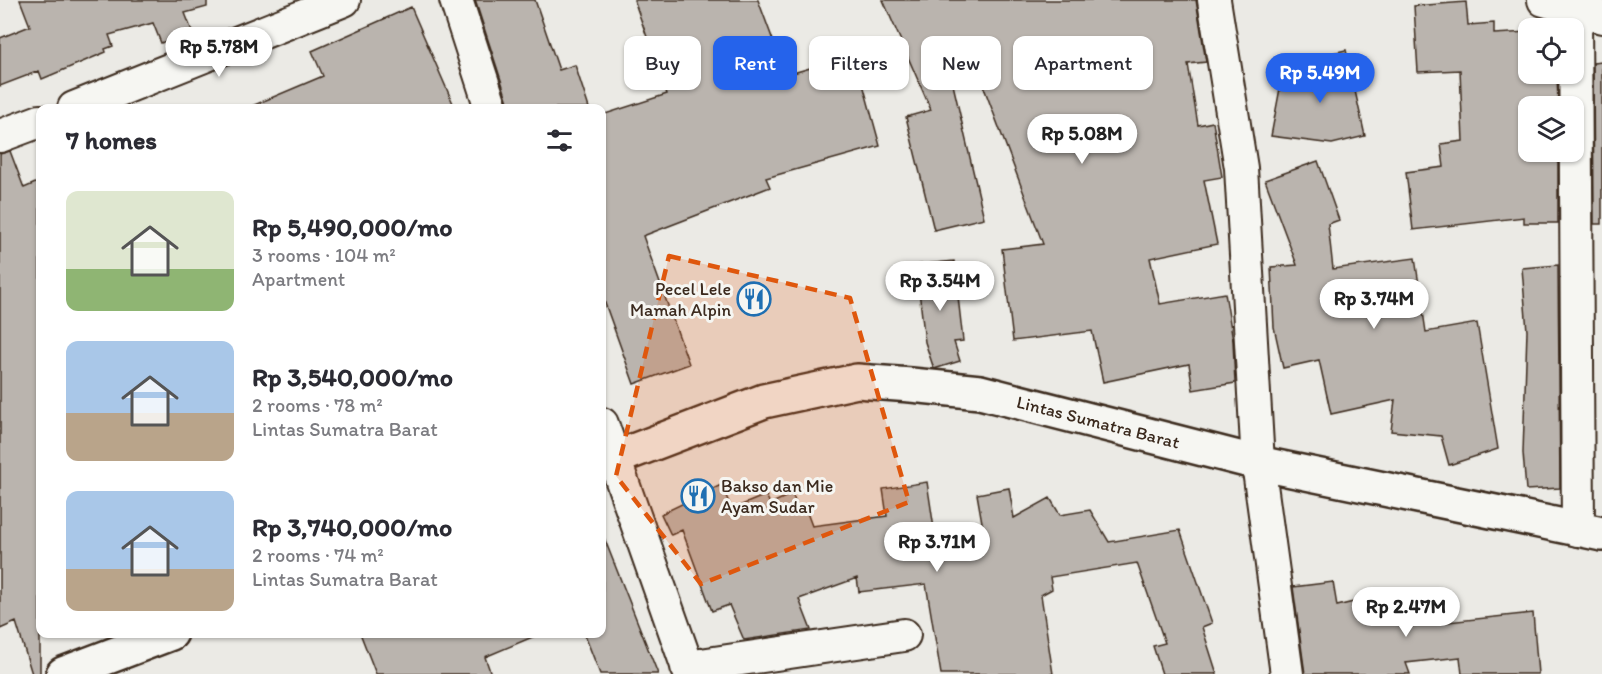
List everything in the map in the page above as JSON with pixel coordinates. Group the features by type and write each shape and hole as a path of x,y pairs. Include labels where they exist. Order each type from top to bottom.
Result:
{"highway":[{"name":"Lintas Sumatra Barat","path":"607,461 764,401 857,381 980,392 1258,462 1590,532"},
{"path":"63,674 114,665 162,638"}],"street":[{"path":"84,104 344,0"},
{"path":"456,0 490,104"},
{"path":"1214,0 1241,168 1258,462 1287,674"},
{"path":"1544,0 1588,13 1590,532"},
{"path":"0,136 36,122"},
{"path":"607,461 689,671 904,635"}],"highlighted area":[{"path":"669,256 850,298 909,502 701,584 616,476"}],"building":[{"path":"20,0 207,0 207,7 185,13 192,31 161,43 153,23 109,35 113,46 105,49 106,52 42,79 39,71 0,86 0,38 30,26"},
{"path":"475,0 535,0 559,70 575,65 588,104 509,104"},
{"path":"634,0 758,0 771,36 713,36 713,90 797,90 797,72 809,68 809,90 865,90 880,146 766,178 770,187 643,236 689,364 634,384 606,306 606,114 667,94 666,90 701,90 701,36 647,36"},
{"path":"883,0 1196,0 1206,62 1188,64 1198,125 1213,122 1222,177 1204,180 1217,244 1150,258 1160,304 1225,293 1233,341 1235,383 1193,390 1189,364 1103,382 1092,331 1013,341 1002,249 1043,244 985,90 1001,90 1001,36 921,36 921,87 909,60 909,36 899,36"},
{"path":"1466,2 1468,25 1494,23 1494,34 1518,33 1518,84 1557,84 1558,96 1518,96 1518,162 1558,162 1558,223 1524,223 1524,217 1413,230 1406,172 1444,167 1441,144 1463,141 1460,70 1418,72 1414,6"},
{"path":"411,7 453,104 256,104 323,76 312,51"},
{"path":"1346,50 1365,136 1332,144 1271,136 1281,83 1308,86 1302,60"},
{"path":"1602,62 1602,224 1594,224 1593,63"},
{"path":"922,90 954,90 984,218 934,230 906,117 931,110"},
{"path":"10,151 24,188 36,183 36,638 40,638 40,674 32,674 16,622 0,629 0,154"},
{"path":"1318,161 1339,220 1328,224 1333,269 1415,258 1426,332 1477,323 1498,449 1449,465 1441,436 1391,431 1395,400 1331,414 1319,360 1283,368 1274,327 1271,267 1297,265 1265,180"},
{"path":"954,261 963,341 954,342 960,361 934,369 925,342 916,265"},
{"path":"1558,265 1560,488 1526,490 1523,453 1527,331 1522,268"},
{"path":"927,482 935,535 983,528 977,494 1009,488 1014,518 1050,498 1060,515 1090,510 1109,542 1180,530 1212,623 1202,627 1217,674 1162,674 1153,646 1165,643 1137,563 1050,577 1052,589 1041,595 1053,674 941,674 926,584 859,592 857,578 799,599 811,630 744,640 729,605 712,611 682,530 671,535 661,514 721,485 732,509 766,495 770,504 792,494 800,512 806,510 812,526 887,516 883,489"},
{"path":"606,543 658,674 600,674 586,638 606,638"},
{"path":"1333,582 1337,606 1378,596 1382,612 1446,606 1448,622 1533,613 1538,674 1462,674 1460,657 1406,663 1410,674 1305,674 1293,587"},
{"path":"362,638 530,638 485,657 491,674 376,674"}],"place":[{"name":"Pecel Lele Mamah Alpin","path":"754,299"},
{"name":"Bakso dan Mie Ayam Sudar","path":"698,496"}]}
